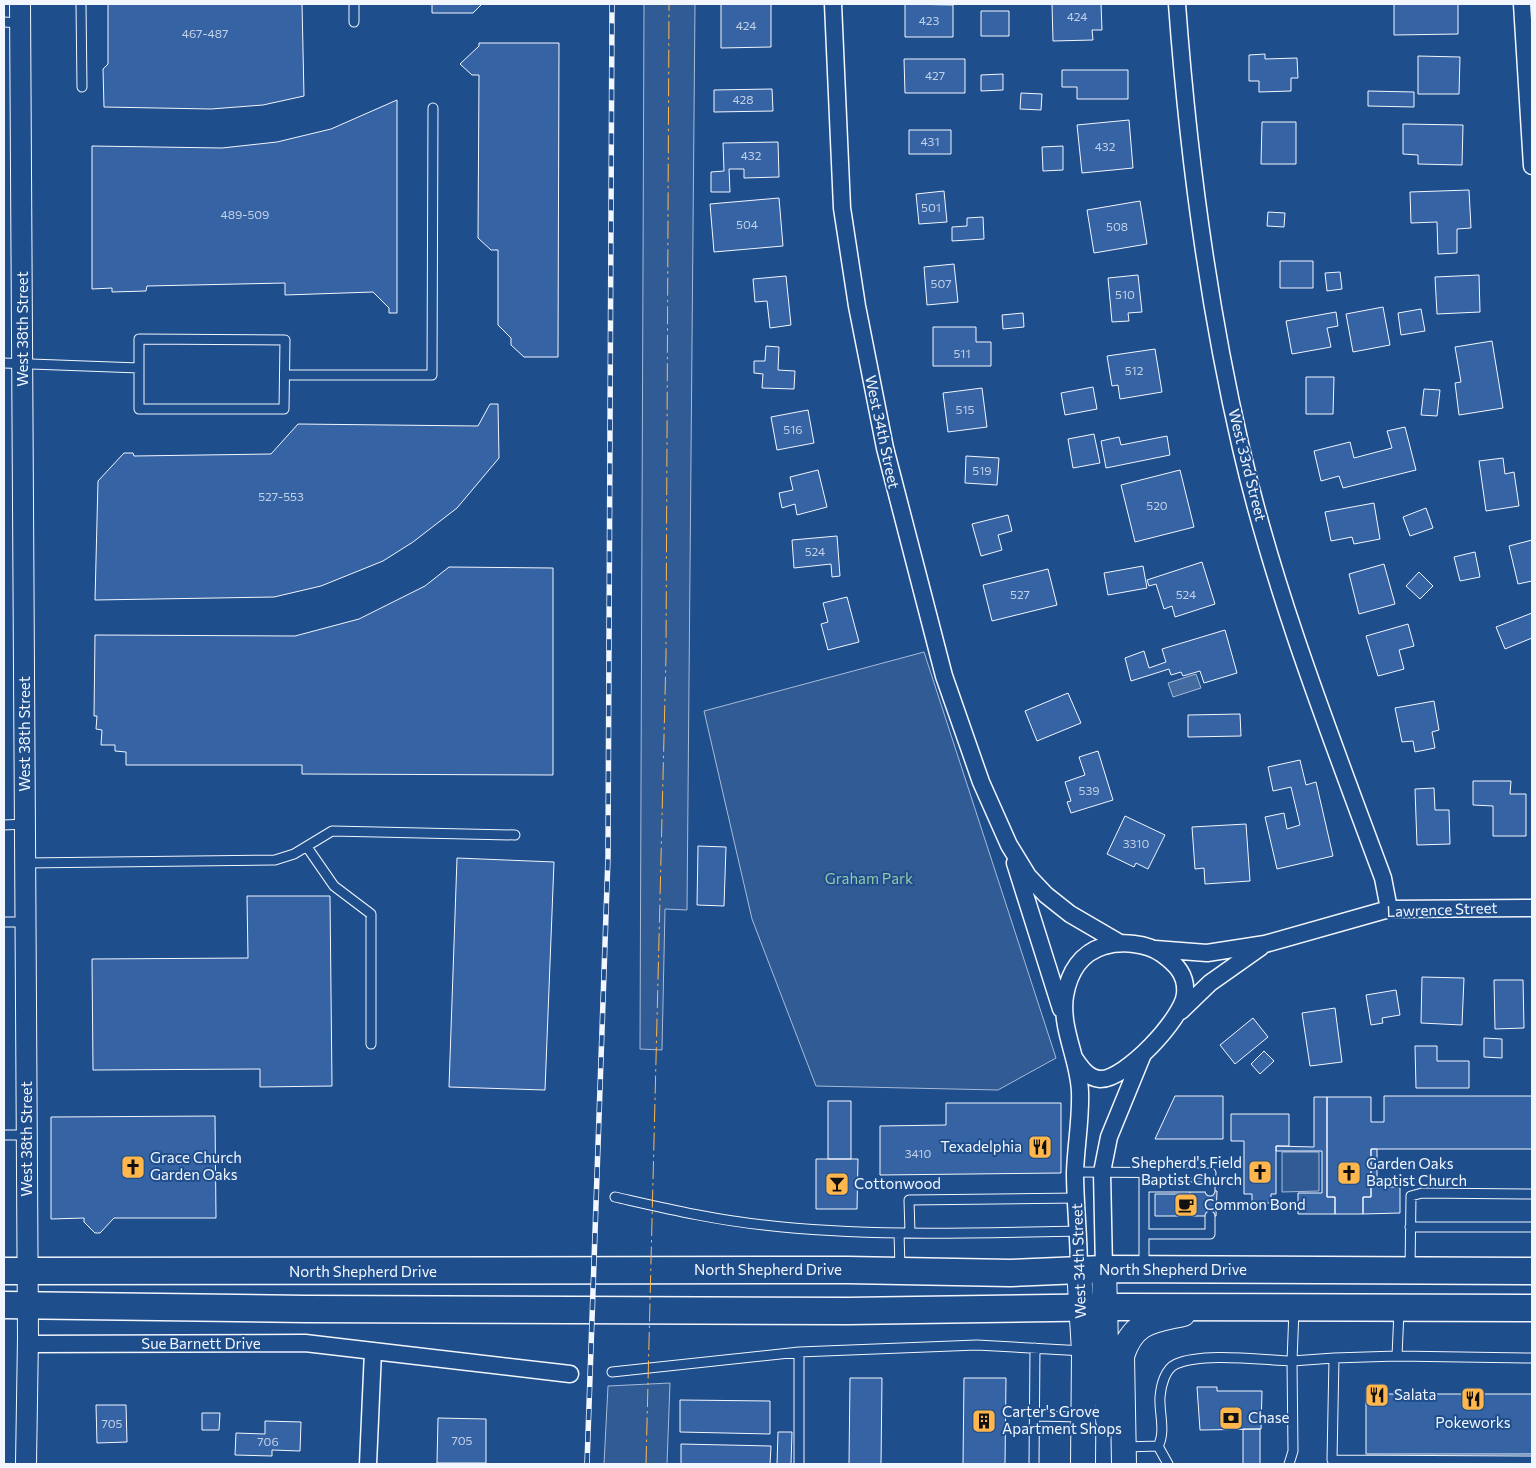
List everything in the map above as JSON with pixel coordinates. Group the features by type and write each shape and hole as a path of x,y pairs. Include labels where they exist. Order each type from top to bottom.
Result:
{"main road":[{"name":"North Shepherd Drive","path":"16,1271 900,1271 1010,1273 1091,1269 1532,1271"},
{"name":"West 34th Street","path":"1091,1269 1092,1308 1109,1464"},
{"path":"1399,1308 1405,1271"},
{"path":"16,1305 335,1309 868,1311 1092,1308 1532,1308"},
{"name":"West 34th Street","path":"1083,1464 1084,1351 1092,1308"},
{"path":"1124,1455 1122,1356 1126,1345 1140,1327 1150,1321 1203,1309"}],"street":[{"name":"West 34th Street","path":"833,4 842,208 873,394 905,533 944,676 981,782 1009,844 1028,876 1046,895 1070,914 1118,942"},
{"name":"West 33rd Street","path":"1177,4 1189,137 1203,250 1241,448 1286,608 1383,878 1389,909"},
{"path":"1522,4 1532,166"},
{"name":"West 38th Street","path":"15,16 13,362 26,863 27,1135 16,1271 16,1305 28,1344 26,1464"},
{"name":"West 34th Street","path":"1009,844 1062,1013"},
{"name":"Lawrence Street","path":"1155,949 1207,953 1265,944 1389,909 1532,908"},
{"path":"1118,942 1155,949 1179,968 1185,982 1185,996 1179,1013 1143,1054 1114,1075 1099,1079 1085,1073 1075,1059 1062,1013 1072,974 1081,958 1092,950 1118,942"},
{"name":"Lawrence Street","path":"1179,1013 1210,982 1265,944"},
{"name":"West 34th Street","path":"1091,1269 1102,1172 1109,1138 1143,1054"},
{"name":"West 34th Street","path":"1075,1059 1080,1092 1075,1172 1078,1230 1091,1269"},
{"name":"Sue Barnett Drive","path":"28,1344 305,1343 570,1374"},
{"path":"368,1464 373,1351"}],"lane":[{"path":"81,4 82,87"},
{"path":"354,4 354,22"},
{"path":"285,374 432,375 433,108"},
{"path":"139,339 285,340 284,409 139,409 139,368 139,339"},
{"path":"13,362 139,368"},
{"path":"4,825 25,824"},
{"path":"26,863 275,860 294,854 307,847 320,836 332,831 515,835"},
{"path":"307,847 334,886 371,914 371,1044"},
{"path":"4,922 26,922"},
{"path":"4,1135 27,1135"},
{"path":"1075,1172 1211,1173 1210,1189 1144,1187"},
{"path":"1144,1172 1144,1270"},
{"path":"1405,1271 1411,1196 1422,1193 1532,1194"},
{"path":"615,1197 712,1218 764,1226 899,1234 1078,1230"},
{"path":"910,1233 909,1200 1077,1198"},
{"path":"1144,1234 1210,1234 1210,1216"},
{"path":"1410,1227 1532,1227"},
{"path":"899,1234 900,1271"},
{"path":"1289,1464 1293,1451 1292,1361 1294,1308"},
{"path":"1397,1356 1399,1308"},
{"path":"612,1372 800,1352 977,1344 1084,1351"},
{"path":"1034,1464 1035,1348"},
{"path":"799,1464 800,1352"},
{"path":"1124,1455 1158,1446 1162,1440 1160,1396 1164,1377 1175,1364 1200,1358 1292,1361 1397,1356 1532,1358"},
{"path":"1334,1358 1332,1460 1532,1461"},
{"path":"1034,1416 1083,1417"},
{"path":"1158,1446 1168,1464"}],"green space":[{"path":"644,4 695,4 687,910 665,909 662,1050 640,1049"},
{"name":"Graham Park","path":"924,652 1056,1058 998,1090 816,1086 752,919 704,711"},
{"path":"1282,1152 1319,1152 1319,1191 1282,1192"},
{"path":"670,1383 667,1464 604,1464 608,1386"}],"shaded area":[{"path":"1196,674 1201,688 1173,697 1168,683"}],"building":[{"path":"108,4 302,4 304,96 263,105 211,109 104,107 103,69 108,64"},
{"path":"432,4 482,4 473,13 432,13"},
{"path":"721,4 771,4 771,47 721,48"},
{"path":"905,4 953,5 953,37 905,37"},
{"path":"1052,4 1101,4 1102,30 1092,30 1093,40 1053,41"},
{"path":"1394,4 1458,4 1458,34 1394,35"},
{"path":"981,11 1009,11 1009,36 981,36"},
{"path":"479,43 559,43 558,357 524,357 511,345 511,338 498,325 498,250 491,250 478,238 479,75 472,75 460,64 479,46"},
{"path":"1265,54 1265,59 1297,58 1298,78 1291,78 1291,91 1259,92 1259,81 1249,81 1249,55"},
{"path":"1418,56 1460,57 1459,94 1418,94"},
{"path":"904,59 965,59 965,93 905,93"},
{"path":"1062,70 1128,70 1128,99 1077,99 1077,87 1062,87"},
{"path":"1003,74 1003,90 981,91 981,75"},
{"path":"772,89 773,111 714,112 714,90"},
{"path":"1368,91 1414,92 1414,107 1368,106"},
{"path":"1021,93 1042,94 1041,110 1020,109"},
{"path":"397,100 397,313 389,313 389,308 373,292 285,295 285,283 147,286 146,291 112,292 112,288 92,289 92,146 222,148 277,142 331,129"},
{"path":"1129,120 1133,168 1082,173 1077,125"},
{"path":"1262,122 1296,122 1296,164 1261,164"},
{"path":"1403,124 1463,125 1462,165 1418,164 1418,155 1403,154"},
{"path":"909,130 951,130 951,154 909,154"},
{"path":"778,142 779,177 744,178 744,169 729,169 730,192 711,192 711,172 724,171 723,143"},
{"path":"1063,146 1063,170 1043,171 1042,147"},
{"path":"1469,190 1471,228 1457,229 1457,253 1438,254 1437,222 1411,223 1410,192"},
{"path":"944,191 947,222 919,224 916,194"},
{"path":"779,198 783,246 714,252 710,204"},
{"path":"1140,201 1147,244 1094,253 1087,210"},
{"path":"1268,212 1285,213 1284,227 1267,226"},
{"path":"983,217 984,239 952,241 952,227 967,226 967,218"},
{"path":"1280,261 1313,261 1313,288 1280,288"},
{"path":"954,264 958,302 927,305 924,267"},
{"path":"1340,272 1342,289 1327,291 1325,273"},
{"path":"1138,275 1142,312 1128,313 1129,321 1112,322 1108,278"},
{"path":"1479,275 1480,312 1437,314 1435,277"},
{"path":"786,276 791,325 770,328 767,301 755,302 753,279"},
{"path":"1383,307 1390,345 1353,352 1346,314"},
{"path":"1421,309 1425,331 1401,335 1398,313"},
{"path":"1336,312 1338,326 1327,328 1331,347 1292,354 1286,321"},
{"path":"1023,313 1024,327 1003,329 1002,315"},
{"path":"933,327 976,327 976,342 991,342 991,366 933,366"},
{"path":"1492,341 1503,408 1459,415 1455,383 1461,382 1455,347"},
{"path":"766,346 779,347 778,370 795,371 794,389 762,388 763,374 754,373 754,361 765,361"},
{"path":"1155,349 1162,392 1120,399 1118,385 1112,386 1107,356"},
{"path":"1306,377 1334,377 1333,414 1306,414"},
{"path":"1093,387 1097,409 1065,415 1061,393"},
{"path":"982,388 987,427 948,432 943,393"},
{"path":"1424,389 1440,390 1437,416 1421,415"},
{"path":"490,404 498,404 499,458 457,508 413,542 383,561 321,586 274,597 95,600 98,481 124,453 133,453 134,456 271,454 298,424 478,426"},
{"path":"808,410 814,443 777,450 771,417"},
{"path":"1405,427 1416,470 1343,488 1339,476 1321,481 1314,451 1350,442 1354,458 1392,448 1387,431"},
{"path":"1094,434 1100,463 1073,468 1068,439"},
{"path":"1167,436 1170,455 1106,468 1101,441 1119,437 1121,445"},
{"path":"966,456 999,458 997,485 965,483"},
{"path":"1503,458 1505,474 1514,472 1519,506 1486,511 1479,461"},
{"path":"818,470 827,507 797,515 795,504 782,508 779,493 793,490 790,477"},
{"path":"1180,470 1194,527 1135,542 1121,485"},
{"path":"1374,503 1380,539 1354,544 1352,537 1331,541 1325,512"},
{"path":"1426,508 1433,528 1410,536 1403,517"},
{"path":"1008,515 1012,531 998,535 1002,550 981,556 972,524"},
{"path":"837,536 840,576 832,577 831,564 794,568 792,540"},
{"path":"1532,540 1532,581 1518,584 1509,546"},
{"path":"1475,552 1480,577 1460,581 1454,557"},
{"path":"1202,562 1215,604 1175,617 1172,606 1164,609 1156,584 1149,586 1147,580"},
{"path":"1384,564 1395,604 1359,614 1349,574"},
{"path":"1143,566 1147,588 1108,595 1104,573"},
{"path":"449,567 553,568 553,775 302,774 302,765 126,765 126,752 115,751 115,745 101,745 102,730 96,729 97,716 94,716 95,635 295,636 359,619 425,586"},
{"path":"1048,569 1057,605 992,621 983,585"},
{"path":"1419,572 1433,586 1420,599 1406,586"},
{"path":"847,597 859,642 828,650 821,624 828,622 823,603"},
{"path":"1532,613 1532,638 1505,649 1496,627"},
{"path":"1408,624 1414,646 1399,650 1404,669 1378,676 1366,636"},
{"path":"1225,630 1237,673 1204,683 1200,671 1183,676 1181,672 1171,675 1169,669 1131,681 1125,658 1144,651 1149,668 1166,662 1162,649"},
{"path":"1068,693 1081,723 1037,741 1025,711"},
{"path":"1434,701 1439,730 1432,732 1435,748 1415,752 1413,741 1402,742 1395,708"},
{"path":"1240,714 1241,736 1188,737 1188,715"},
{"path":"1098,751 1113,800 1071,813 1067,802 1071,801 1065,782 1085,775 1079,757"},
{"path":"1300,760 1306,785 1316,782 1333,856 1277,869 1265,817 1284,813 1287,829 1300,825 1291,787 1273,791 1268,767"},
{"path":"1473,781 1511,781 1510,794 1526,794 1526,836 1493,836 1493,806 1473,805"},
{"path":"1434,788 1435,810 1449,810 1450,844 1417,845 1415,789"},
{"path":"1125,816 1165,835 1148,869 1136,863 1134,867 1107,854"},
{"path":"1246,824 1250,881 1205,884 1204,868 1195,869 1192,827"},
{"path":"698,846 726,847 724,906 697,905"},
{"path":"457,858 554,862 545,1090 449,1087"},
{"path":"247,896 330,896 332,1086 260,1087 260,1069 93,1070 92,959 248,958"},
{"path":"1422,977 1464,978 1462,1025 1421,1023"},
{"path":"1494,980 1523,980 1524,1028 1495,1029"},
{"path":"1396,990 1400,1015 1382,1018 1383,1023 1371,1025 1366,995"},
{"path":"1335,1008 1342,1062 1310,1066 1302,1013"},
{"path":"1253,1018 1268,1037 1235,1064 1220,1045"},
{"path":"1484,1038 1502,1039 1502,1058 1484,1057"},
{"path":"1415,1046 1437,1046 1437,1061 1469,1061 1469,1088 1416,1088"},
{"path":"1264,1051 1274,1061 1260,1074 1251,1064"},
{"path":"1175,1096 1223,1096 1223,1139 1155,1139"},
{"name":"Garden Oaks Baptist Church","path":"1384,1096 1532,1096 1532,1149 1371,1149 1371,1197 1363,1197 1363,1214 1335,1214 1335,1197 1327,1197 1327,1097 1371,1097 1371,1122 1384,1122"},
{"path":"1314,1097 1327,1097 1327,1197 1335,1197 1335,1214 1298,1214 1298,1193 1322,1193 1322,1151 1276,1151 1276,1146 1314,1147"},
{"path":"828,1101 851,1101 851,1159 828,1159"},
{"path":"946,1103 1061,1103 1061,1173 880,1175 880,1126 946,1125"},
{"name":"Shepherd's Field Baptist Church","path":"1231,1114 1289,1114 1289,1146 1276,1146 1276,1194 1271,1194 1271,1203 1252,1203 1252,1194 1244,1194 1244,1141 1231,1141"},
{"name":"Grace Church Garden Oaks","path":"215,1116 216,1218 114,1218 100,1233 95,1233 84,1222 84,1218 51,1219 51,1117"},
{"path":"1371,1149 1377,1149 1377,1187 1400,1187 1400,1213 1363,1214 1363,1197 1371,1197"},
{"name":"Cottonwood","path":"816,1159 858,1159 857,1209 816,1209"},
{"name":"Common Bond","path":"1190,1191 1217,1191 1216,1216 1155,1216 1155,1194 1190,1194"},
{"path":"850,1378 882,1378 881,1464 849,1464"},
{"name":"Carter's Grove Apartment Shops","path":"964,1378 1006,1378 1005,1464 963,1464"},
{"name":"Chase","path":"1197,1387 1217,1387 1217,1391 1262,1391 1261,1429 1200,1430"},
{"path":"1366,1394 1532,1394 1532,1454 1366,1454"},
{"path":"680,1400 770,1401 770,1434 680,1432"},
{"path":"96,1405 126,1405 127,1442 97,1443"},
{"path":"202,1413 220,1413 219,1430 202,1430"},
{"path":"438,1418 486,1419 486,1463 437,1463"},
{"path":"265,1421 301,1422 300,1451 272,1450 272,1456 235,1455 236,1433 265,1434"},
{"path":"1243,1429 1260,1429 1260,1464 1243,1464"},
{"path":"778,1432 792,1432 791,1464 777,1464"},
{"path":"681,1444 771,1446 770,1464 681,1464"}],"railway":[{"path":"587,1464 608,857 612,4"}],"power":[{"path":"646,1464 666,656 669,4"}],"place":[{"name":"Texadelphia","path":"1040,1147"},
{"name":"Grace Church Garden Oaks","path":"133,1167"},
{"name":"Shepherd's Field Baptist Church","path":"1260,1172"},
{"name":"Garden Oaks Baptist Church","path":"1349,1173"},
{"name":"Cottonwood","path":"837,1184"},
{"name":"Common Bond","path":"1186,1205"},
{"name":"Salata","path":"1377,1395"},
{"name":"Pokeworks","path":"1473,1399"},
{"name":"Chase","path":"1231,1418"},
{"name":"Carter's Grove Apartment Shops","path":"984,1421"}]}
